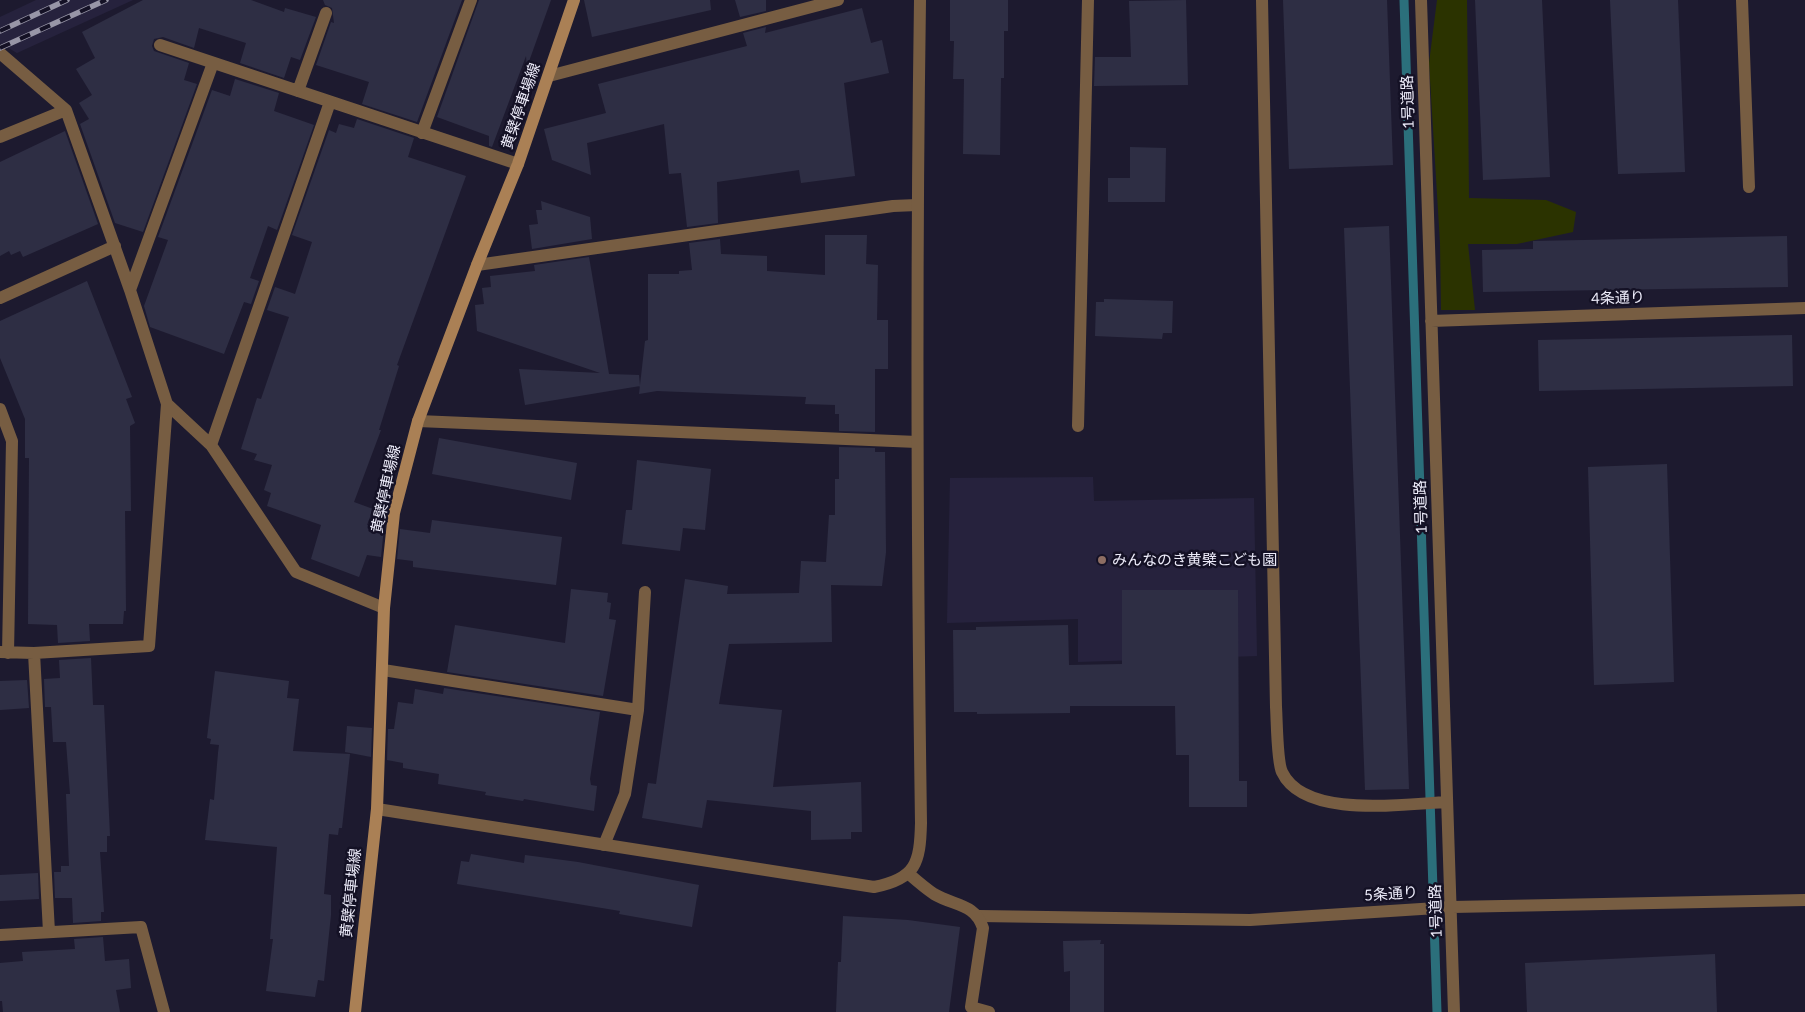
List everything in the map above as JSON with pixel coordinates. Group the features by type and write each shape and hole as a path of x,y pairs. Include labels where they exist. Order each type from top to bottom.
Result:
{"main road":[{"name":"黄檗停車場線","path":"354,1012 377,809 384,608 394,513 418,421 477,265 518,164 574,0"}],"street":[{"path":"422,134 471,0"},
{"path":"549,76 838,0"},
{"path":"377,809 874,888 895,883 909,874 920,850 921,823 917,442 917,205 920,0"},
{"path":"1078,426 1088,0"},
{"path":"1262,0 1276,707 1281,771 1292,788 1305,797 1330,803 1358,806 1445,802"},
{"name":"1号道路","path":"1421,0 1445,802 1454,1012"},
{"path":"1742,0 1749,187"},
{"path":"298,91 326,13"},
{"path":"160,45 422,134 518,164"},
{"path":"0,53 66,110 115,246 167,404 149,646 34,653 4,652 12,441 0,409"},
{"path":"130,290 213,63"},
{"path":"211,445 330,102"},
{"path":"0,137 66,110"},
{"path":"477,265 893,206 917,205"},
{"path":"0,298 115,246"},
{"name":"4条通り","path":"1431,321 1805,308"},
{"path":"167,404 211,445 296,572 384,608"},
{"path":"418,421 917,442"},
{"path":"604,844 625,794 638,710 645,592"},
{"path":"34,653 49,932"},
{"path":"383,670 638,710"},
{"path":"909,874 934,894 971,910 979,916 983,928 971,1007 989,1012"},
{"name":"5条通り","path":"979,916 1250,920 1449,907 1805,900"},
{"path":"0,935 141,927 164,1012"}],"shaded area":[{"path":"36,0 133,0 17,53 0,43 0,17"},
{"name":"みんなのき黄檗こども園","path":"1093,477 1094,501 1254,498 1257,656 1078,662 1078,619 947,623 950,478"}],"green space":[{"path":"1437,0 1467,0 1469,198 1546,200 1576,212 1573,232 1517,244 1468,244 1475,310 1441,310 1440,243 1429,63"}],"building":[{"path":"143,0 251,0 284,12 285,8 316,17 300,60 291,57 284,78 240,63 246,43 199,28 194,48 163,37 154,39 152,46 154,51 189,63 184,80 197,84 143,232 115,223 80,124 89,119 79,103 92,95 76,69 95,58 82,32"},
{"path":"323,0 462,0 417,122 362,104 369,82 316,65 331,22 334,23 332,8 325,5"},
{"path":"479,0 551,0 527,67 526,56 492,147 489,146 489,136 437,117"},
{"path":"584,0 710,0 711,10 592,37"},
{"path":"735,0 766,0 766,11 740,17"},
{"path":"950,0 1008,0 1008,31 1004,31 1004,78 1001,78 1000,155 963,154 964,79 953,79 954,41 950,41"},
{"path":"1186,0 1188,85 1094,86 1095,57 1131,57 1129,1"},
{"path":"1283,0 1387,0 1393,165 1289,169"},
{"path":"1475,0 1542,0 1550,177 1483,180"},
{"path":"1610,0 1678,0 1685,172 1618,174"},
{"path":"862,8 871,43 882,40 889,73 844,83 855,176 801,183 799,170 717,182 718,223 687,227 681,173 669,174 664,124 587,143 591,175 552,160 544,129 606,113 598,84 747,46 743,33 766,27 765,33"},
{"path":"235,79 279,93 274,111 314,125 277,230 268,226 250,278 259,281 251,304 244,302 224,354 150,327 144,306 168,240 158,237 212,90 230,96"},
{"path":"357,119 414,138 408,157 466,176 397,365 399,366 379,430 381,430 354,502 373,509 367,525 384,527 381,557 367,555 359,577 311,559 321,525 267,506 271,493 264,490 272,465 254,460 257,454 241,449 257,398 261,399 289,317 267,310 275,287 295,294 312,242 292,235 329,130 336,133 339,124 354,128"},
{"path":"65,131 98,224 23,257 20,251 11,255 9,251 0,256 0,162"},
{"path":"1130,147 1166,148 1165,202 1108,202 1108,178 1130,178"},
{"path":"541,201 590,217 592,239 532,249 529,225 538,224 536,210 542,210"},
{"path":"1389,226 1409,789 1365,790 1344,228"},
{"path":"825,235 867,235 866,264 878,265 877,320 888,320 888,369 875,369 875,432 839,431 839,414 835,414 835,405 805,404 806,397 657,391 639,394 645,341 648,340 648,274 679,274 679,271 692,270 689,243 720,239 721,254 767,256 767,271 825,275"},
{"path":"1787,236 1788,287 1483,292 1482,250 1533,249 1533,241"},
{"path":"589,257 609,374 639,375 640,386 525,405 519,369 600,373 477,331 475,305 484,304 482,288 491,287 490,276 535,271 534,265"},
{"path":"87,281 132,397 126,399 135,423 130,426 131,511 125,511 126,611 124,611 123,624 89,624 90,641 58,643 57,625 28,624 29,458 25,458 25,419 0,358 0,321"},
{"path":"1104,299 1173,301 1172,333 1163,333 1162,339 1095,336 1096,302 1104,302"},
{"path":"1792,335 1793,386 1539,391 1538,340"},
{"path":"439,438 577,463 571,500 432,474"},
{"path":"839,447 875,448 875,452 885,452 886,552 882,586 831,585 832,642 729,644 719,704 782,710 773,787 861,782 862,832 851,832 851,839 811,840 811,811 707,800 702,828 642,818 648,783 656,784 685,579 728,586 727,594 799,593 801,561 826,562 829,515 835,515 835,479 839,479"},
{"path":"637,460 711,469 705,530 683,528 680,551 622,544 626,510 632,510"},
{"path":"1667,464 1674,682 1594,685 1588,467"},
{"path":"432,520 562,537 556,585 413,567 413,561 397,559 400,529 430,533"},
{"path":"571,589 608,593 607,602 611,603 609,619 616,620 603,696 447,672 455,625 565,643"},
{"path":"1122,590 1238,590 1239,781 1247,781 1247,807 1189,807 1189,755 1176,755 1175,706 1070,706 1070,713 977,714 977,712 954,712 953,630 976,630 976,627 1068,625 1069,665 1122,664"},
{"path":"91,658 93,705 104,705 110,836 107,836 107,852 100,852 104,912 101,912 101,921 73,923 72,898 55,898 54,872 61,872 61,866 69,866 66,794 70,794 66,742 53,742 51,707 45,707 44,679 60,678 59,660"},
{"path":"215,671 289,681 287,698 299,699 293,751 350,754 342,828 339,828 338,835 329,834 324,894 331,895 331,915 324,981 318,980 315,997 266,991 273,939 270,939 277,847 205,840 210,799 214,800 219,745 210,744 211,739 207,738"},
{"path":"27,680 29,708 0,710 0,681"},
{"path":"444,688 600,712 590,779 591,785 597,786 594,811 524,799 523,801 485,795 486,792 438,784 439,774 403,768 403,763 387,760 388,729 394,729 398,702 413,704 415,689 443,694"},
{"path":"347,726 372,728 371,757 345,752"},
{"path":"471,854 524,863 525,855 578,862 699,885 692,927 619,914 620,911 457,884 461,861 469,862"},
{"path":"38,873 39,899 0,901 0,875"},
{"path":"843,916 908,920 960,927 949,1012 836,1012 838,962 841,962"},
{"path":"103,937 105,961 129,959 131,988 116,990 120,1012 3,1012 2,1001 0,1001 0,963 23,961 22,952 75,949 74,939"},
{"path":"1101,940 1100,944 1104,944 1104,1012 1070,1012 1070,971 1064,972 1063,941"},
{"path":"1715,954 1717,1012 1527,1012 1525,963"}],"waterway":[{"path":"1404,0 1437,1012"}],"railway":[{"path":"0,31 67,0"},
{"path":"0,48 106,0"}],"place":[{"name":"みんなのき黄檗こども園","path":"1102,560"}]}
